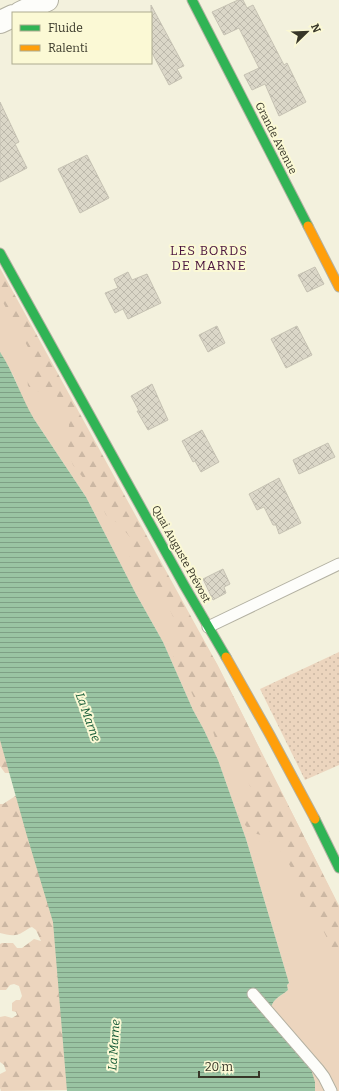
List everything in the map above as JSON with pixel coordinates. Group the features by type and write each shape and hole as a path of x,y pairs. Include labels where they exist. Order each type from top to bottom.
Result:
{"street":[{"path":"22,12 47,0"},
{"name":"Grande Avenue","path":"192,0 339,287"},
{"path":"0,22 12,16"},
{"name":"Quai Auguste Prévost","path":"0,253 184,585 270,735 311,811 339,868"}],"lane":[{"path":"208,627 339,564"},
{"path":"253,994 318,1069 331,1091"}],"green space":[{"path":"0,268 217,664 339,906 339,962 323,930 314,916 303,904 295,875 283,853 265,836 253,833 238,815 238,807 250,796 251,789 244,770 238,762 222,755 218,748 210,721 203,709 195,700 188,685 178,670 173,657 173,648 178,636 177,625 169,608 148,590 138,578 129,561 131,547 129,536 120,525 106,515 96,494 73,465 68,451 69,424 64,405 56,395 51,392 35,391 28,386 28,379 33,366 34,358 0,297"},
{"path":"0,290 217,664 339,906 339,1091 315,1091 315,1082 300,1055 271,1011 274,1001 288,990 287,985 289,983 246,839 218,760 193,710 163,642 136,594 86,497 26,406 13,375 0,352"},
{"path":"339,652 339,765 305,780 260,689"},
{"path":"0,715 13,773 5,773 0,766"},
{"path":"20,793 50,857 71,1090 1,1091 0,1088 0,1074 6,1071 4,1065 0,1062 0,1017 5,1016 12,1018 17,1015 16,1012 12,1011 12,1003 16,1000 20,1000 22,996 19,986 14,984 10,985 6,990 0,990 0,944 13,943 17,948 22,948 34,939 41,941 36,930 32,927 18,935 0,933 0,804 3,804"}],"water":[{"name":"La Marne","path":"0,352 34,419 86,497 136,594 163,642 193,710 218,760 246,839 289,983 287,985 288,990 274,1001 271,1011 311,1069 315,1082 315,1091 67,1091 53,922 0,740"}],"building":[{"path":"238,0 243,0 247,8 253,5 284,65 287,63 306,102 279,116 265,84 252,90 244,75 259,68 239,28 224,35 212,12"},
{"path":"151,5 184,66 177,69 182,78 169,85 152,53"},
{"path":"0,102 19,142 15,144 27,168 0,182"},
{"path":"87,155 109,198 80,213 58,169"},
{"path":"315,267 324,284 307,292 298,275"},
{"path":"128,272 132,280 147,274 161,303 128,319 123,309 115,313 105,293 118,288 114,279"},
{"path":"217,326 225,343 208,352 199,335"},
{"path":"297,326 312,355 286,368 271,339"},
{"path":"152,384 168,420 148,430 137,411 139,411 131,396"},
{"path":"202,430 219,462 201,472 195,461 193,462 182,441"},
{"path":"328,443 335,457 299,474 293,460"},
{"path":"279,478 301,523 279,534 276,525 273,525 264,507 257,510 249,494"},
{"path":"223,569 230,584 224,587 226,593 213,600 203,579"}],"traffic: fast":[{"path":"192,0 308,226"},
{"path":"0,253 184,585 226,657"},
{"path":"315,819 339,868"}],"traffic: slow":[{"path":"308,226 339,287"},
{"path":"226,657 315,819"}],"district":[{"name":"LES BORDS DE MARNE","path":"209,258"}]}
